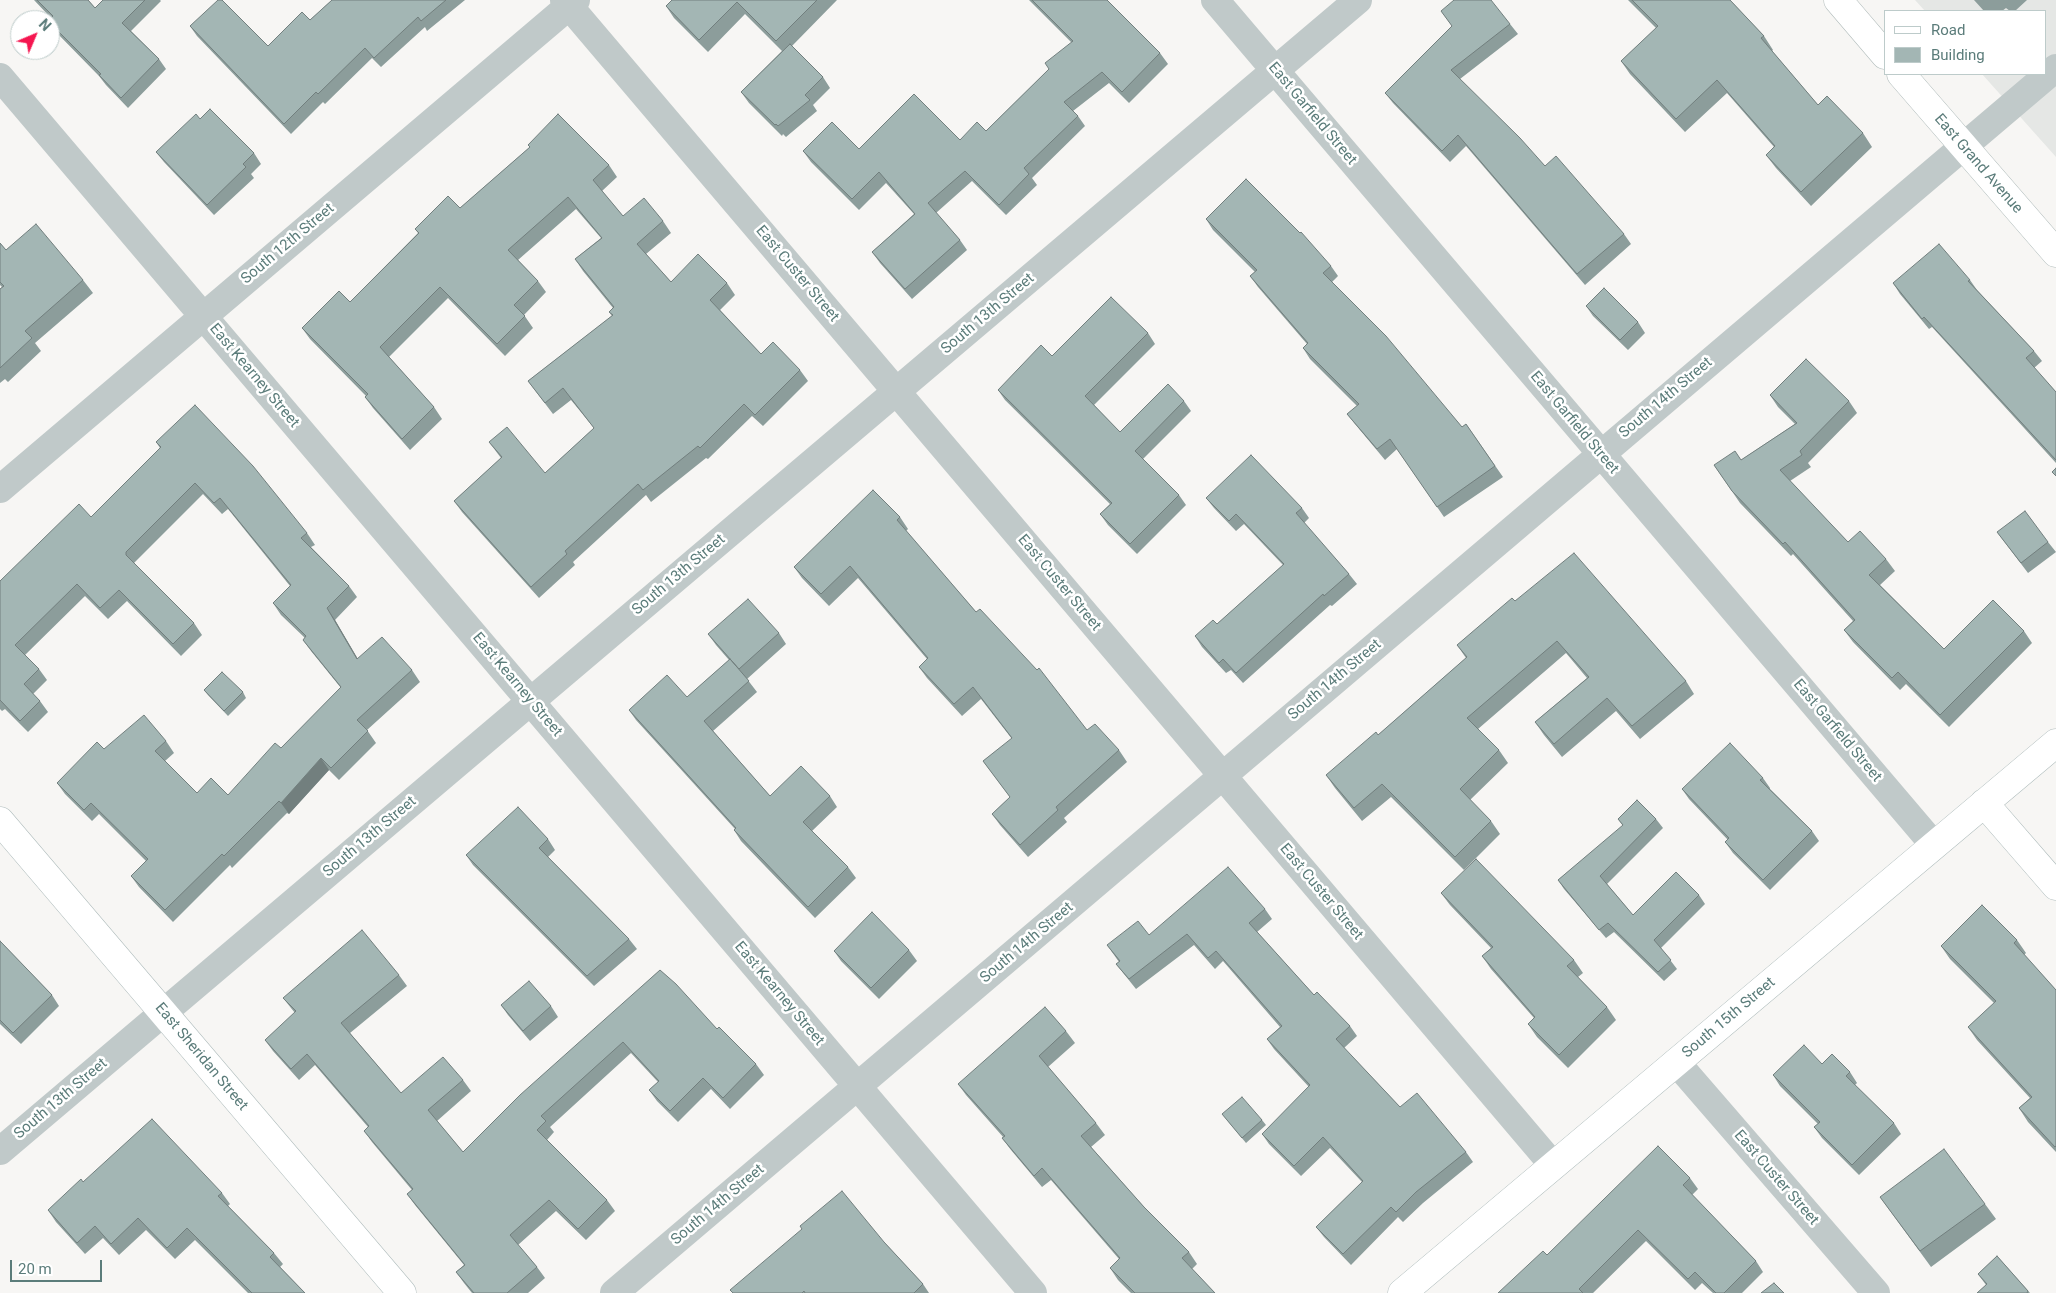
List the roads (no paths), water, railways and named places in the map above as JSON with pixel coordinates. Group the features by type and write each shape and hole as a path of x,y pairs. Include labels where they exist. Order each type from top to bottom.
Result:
{"main road":[{"path":"1838,0 1884,54"},
{"name":"East Grand Avenue","path":"1902,75 2056,253"},
{"name":"South 15th Street","path":"1402,1293 2056,743"},
{"path":"1984,803 2056,886"},
{"name":"East Sheridan Street","path":"0,821 402,1293"}],"street":[{"name":"East Garfield Street","path":"1215,0 1934,845"},
{"name":"South 13th Street","path":"0,1151 1358,0"},
{"name":"South 12th Street","path":"0,489 570,2"},
{"name":"East Custer Street","path":"570,2 896,392 1553,1165"},
{"name":"South 14th Street","path":"614,1293 2056,68"},
{"name":"East Kearney Street","path":"0,77 1033,1293"},
{"name":"East Custer Street","path":"1676,1062 1876,1293"}]}
